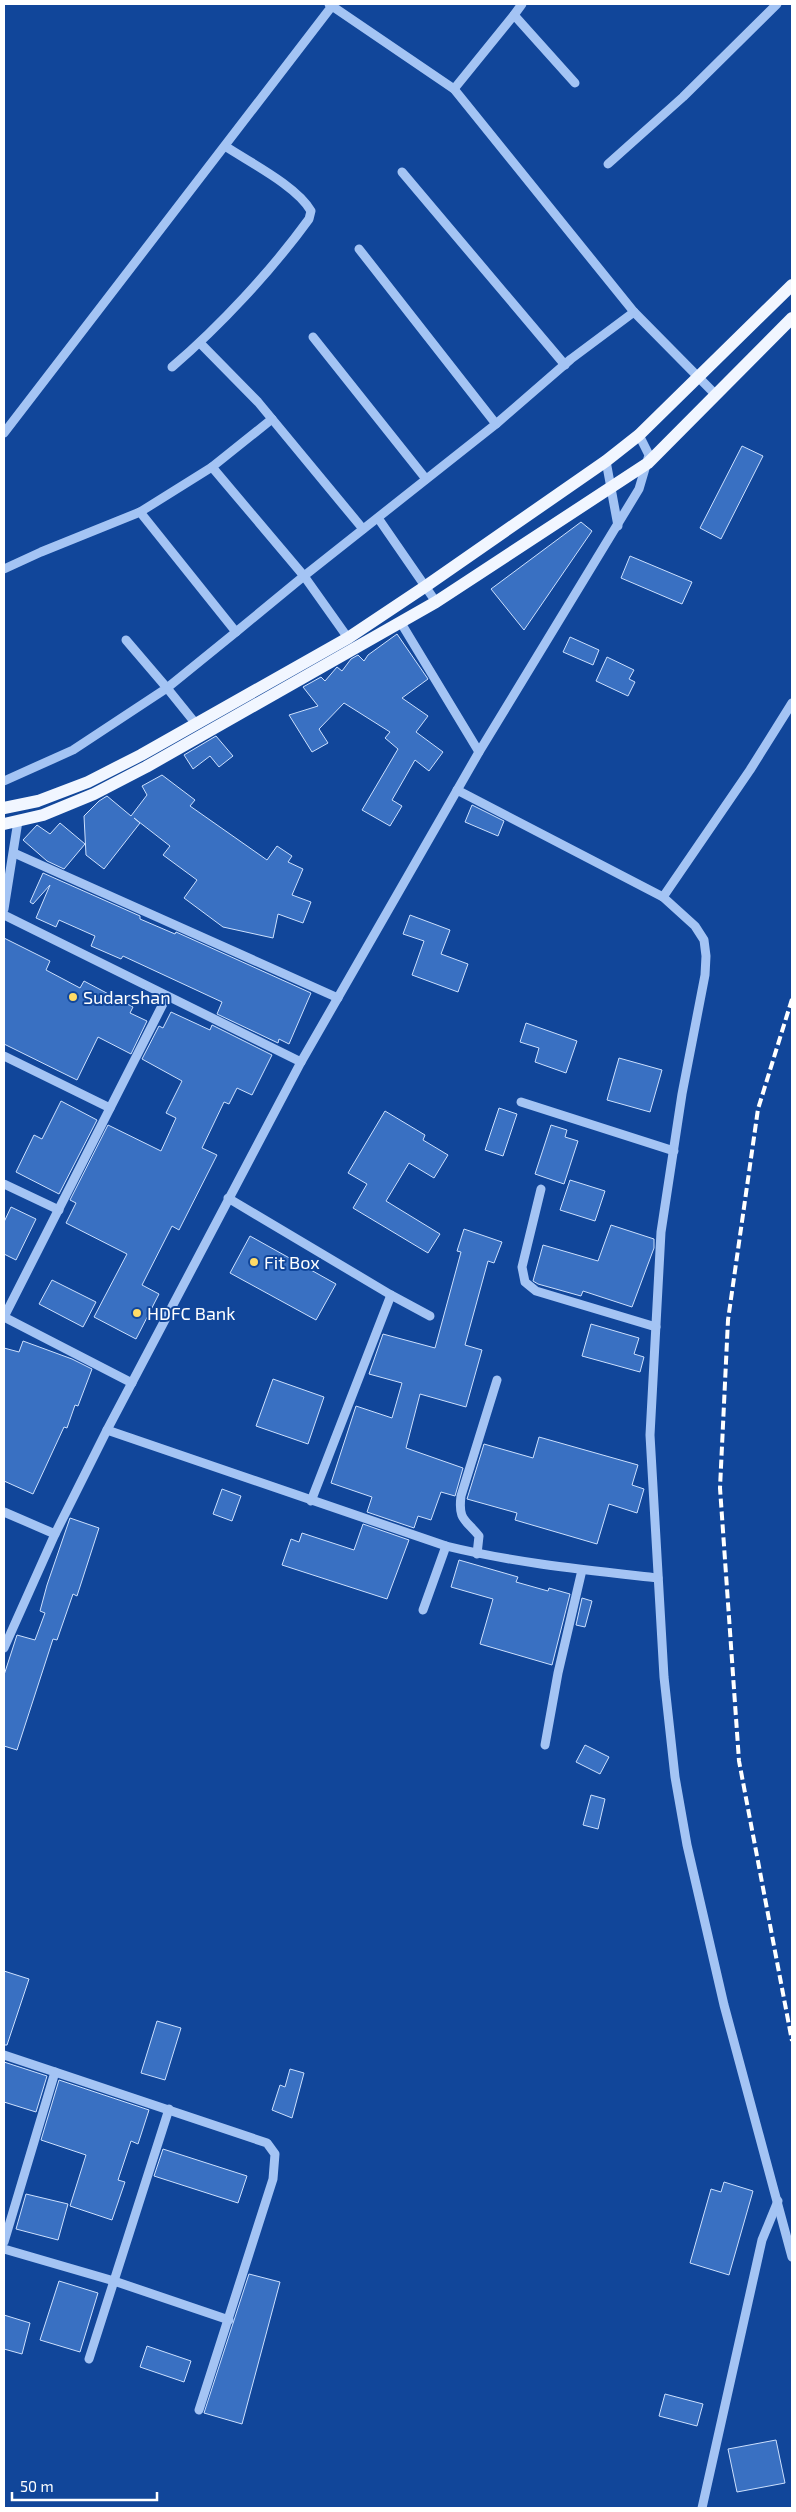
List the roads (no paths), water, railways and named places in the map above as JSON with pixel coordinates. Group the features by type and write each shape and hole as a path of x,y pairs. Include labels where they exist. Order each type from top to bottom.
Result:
{"main road":[{"path":"4,808 38,801 88,782 196,724 348,638 606,461 639,435 792,285"},
{"path":"4,824 43,815 94,794 146,767 436,602 648,463 792,318"}],"street":[{"path":"4,433 332,4 454,89 634,312 697,378 715,394"},
{"path":"454,89 522,4"},
{"path":"608,164 683,98 777,4"},
{"path":"514,15 575,83"},
{"path":"172,367 200,343 300,232 311,211 290,189 225,146"},
{"path":"402,172 565,365"},
{"path":"358,249 496,424"},
{"path":"4,781 73,750 167,688 304,576 496,424 565,365 634,312"},
{"path":"313,337 426,480"},
{"path":"200,343 272,419 363,529"},
{"path":"4,569 140,512 212,467 272,419"},
{"path":"4,1648 55,1534 107,1430 301,1062 457,790 639,489 648,463 648,451 639,435"},
{"path":"606,461 618,526"},
{"path":"212,467 304,576 348,638"},
{"path":"140,512 236,632"},
{"path":"378,518 436,602"},
{"path":"402,623 480,752"},
{"path":"126,640 196,724"},
{"path":"662,897 750,770 792,703"},
{"path":"457,790 662,897 695,926 704,940 706,956 705,975 682,1094 661,1232 650,1436 664,1677 675,1777 687,1845 724,2005 792,2257"},
{"path":"4,909 18,821"},
{"path":"14,853 338,998"},
{"path":"4,915 301,1062"},
{"path":"132,1383 4,1317 166,996"},
{"path":"4,1056 110,1108"},
{"path":"522,1102 674,1151"},
{"path":"4,1184 59,1210"},
{"path":"541,1189 522,1267 524,1282 536,1291 656,1327"},
{"path":"228,1198 391,1295 430,1316"},
{"path":"311,1501 391,1295"},
{"path":"477,1554 479,1536 462,1520 459,1511 461,1496 497,1380"},
{"path":"107,1430 446,1546 477,1554 582,1570 658,1578"},
{"path":"4,1512 55,1534"},
{"path":"423,1610 446,1546"},
{"path":"546,1745 558,1673 582,1570"},
{"path":"4,2055 267,2143 276,2154 273,2179 200,2410"},
{"path":"4,2242 55,2072"},
{"path":"89,2359 169,2109"},
{"path":"702,2508 762,2240 778,2201"},
{"path":"4,2249 114,2281 230,2320"}],"railway":[{"path":"792,999 758,1109 728,1320 720,1488 739,1761 792,2041"}],"place":[{"name":"Sudarshan","path":"73,997"},
{"name":"Fit Box","path":"254,1262"},
{"name":"HDFC Bank","path":"137,1313"}]}
